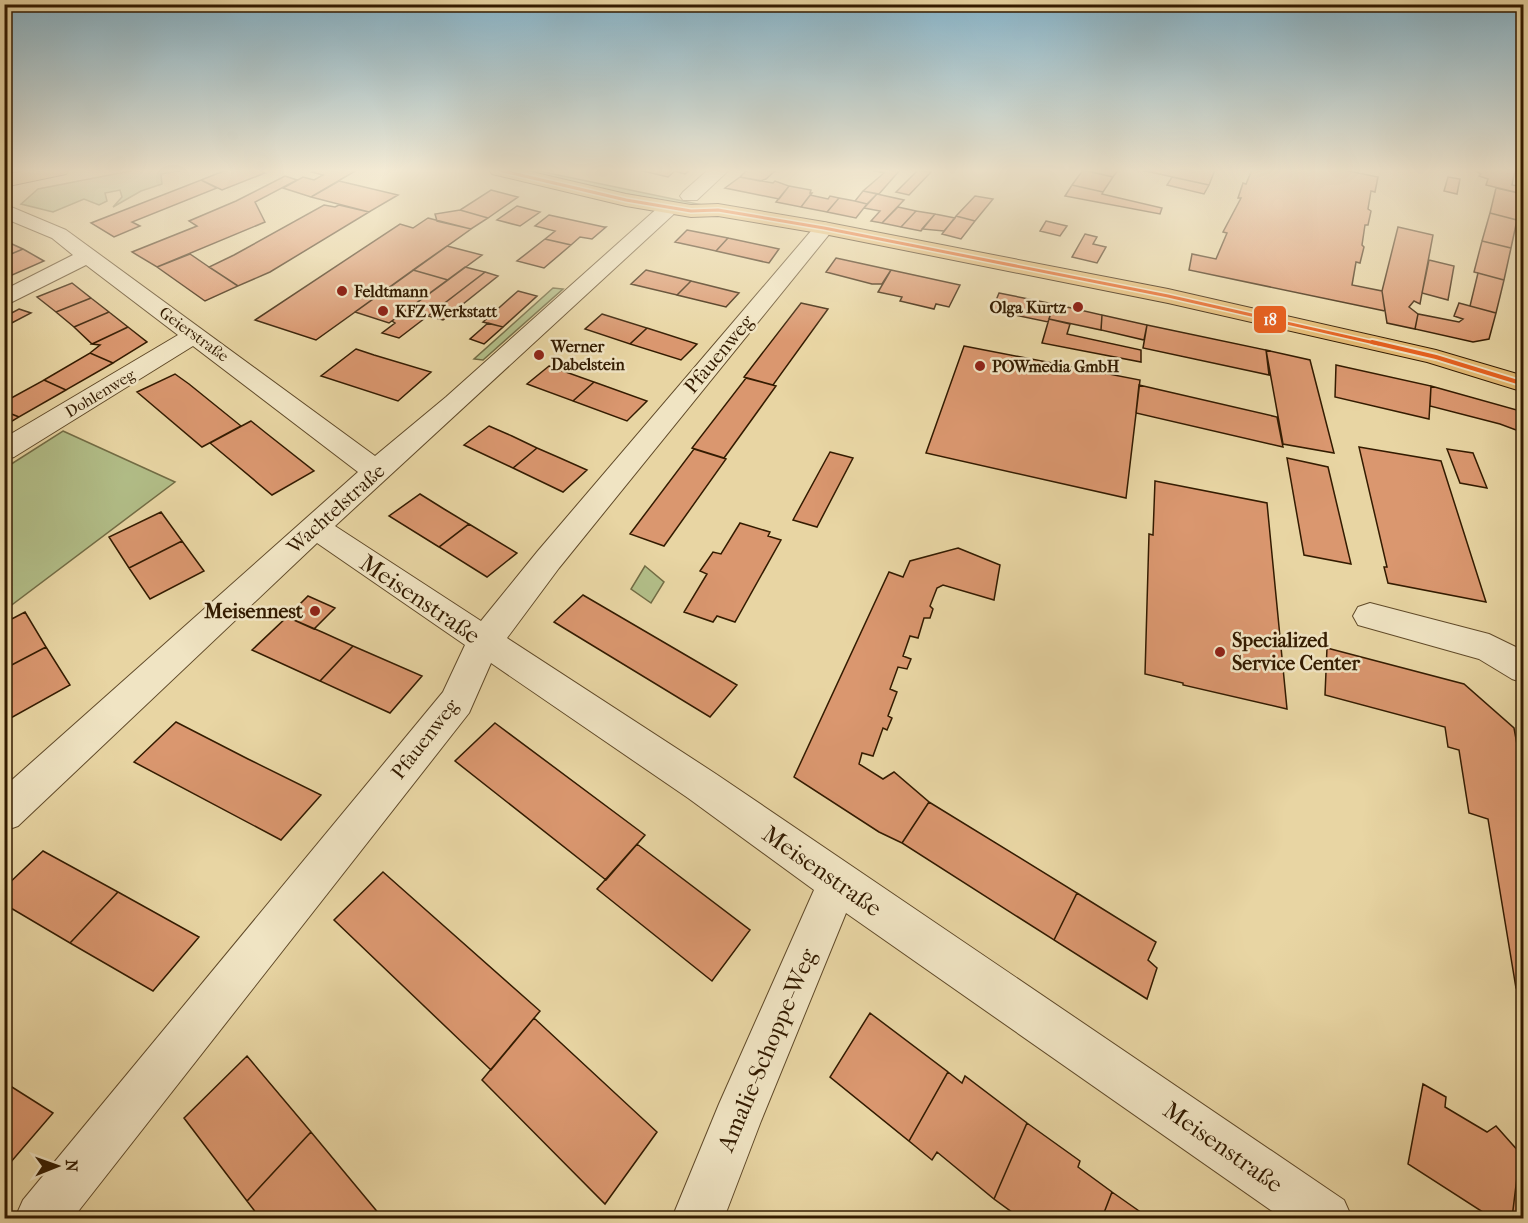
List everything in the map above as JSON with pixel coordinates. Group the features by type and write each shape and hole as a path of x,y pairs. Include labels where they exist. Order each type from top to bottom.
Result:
{"main road":[{"path":"819,227 1168,296 1350,336 1523,381"}],"street":[{"name":"Geierstraße","path":"43,227 59,234 376,471"},
{"name":"Wachtelstraße","path":"4,813 376,471 455,403 648,227"},
{"name":"Pfauenweg","path":"41,1218 456,702 484,642 614,478 824,228"},
{"path":"4,299 87,256"},
{"name":"Dohlenweg","path":"4,451 195,335"},
{"name":"Meisenstraße","path":"316,528 702,786 838,883 1322,1217"},
{"path":"1370,616 1489,648 1524,669"},
{"name":"Amalie-Schoppe-Weg","path":"698,1218 736,1121 838,883"}],"green space":[{"path":"553,288 563,289 483,360 474,359"},
{"path":"63,431 175,482 5,610 5,468"},
{"path":"645,566 664,582 651,603 631,589"}],"building":[{"path":"98,227 137,227 114,237"},
{"path":"194,227 253,227 157,267 132,252"},
{"path":"284,227 344,227 270,272 238,286 209,267"},
{"name":"Feldtmann","path":"395,227 471,229 316,340 255,320"},
{"path":"539,227 606,227 592,239 580,237 571,245 545,239 555,231"},
{"path":"901,227 924,227 921,231"},
{"path":"924,227 947,227 944,231 922,229"},
{"path":"947,227 970,227 961,239 942,234"},
{"path":"1042,227 1066,227 1060,236 1040,231"},
{"path":"1226,227 1365,227 1362,245 1364,247 1360,263 1356,262 1352,285 1382,291 1385,311 1189,270 1192,254 1216,259 1227,233 1223,232"},
{"path":"1398,227 1433,235 1420,304 1414,301 1409,307 1418,314 1415,329 1387,323 1382,291"},
{"path":"1486,227 1515,227 1511,248 1482,241"},
{"path":"687,230 728,238 716,251 675,242"},
{"path":"1085,234 1097,237 1093,244 1106,247 1097,263 1072,257"},
{"path":"728,238 779,249 769,263 716,251"},
{"path":"4,239 12,244 23,249 4,257"},
{"path":"545,239 571,245 544,268 517,261"},
{"path":"1482,241 1511,248 1504,280 1474,272"},
{"path":"447,246 482,255 448,280 413,270"},
{"path":"23,249 44,261 10,276 4,273 4,257"},
{"path":"190,254 238,286 205,301 157,267"},
{"path":"836,258 891,270 882,284 872,284 826,272"},
{"path":"1429,260 1454,266 1448,300 1422,293"},
{"path":"465,267 485,272 399,338 382,333 395,323 392,321"},
{"path":"413,270 448,280 389,323 355,312"},
{"path":"646,270 691,281 677,295 631,284"},
{"path":"891,270 960,285 949,307 936,304 934,309 900,301 902,297 878,292"},
{"path":"485,272 498,276 443,320 428,316"},
{"path":"1478,273 1504,280 1496,313 1470,306"},
{"path":"691,281 739,293 726,307 677,295"},
{"path":"72,283 91,298 56,312 37,297"},
{"path":"518,291 537,296 503,327 483,322"},
{"path":"999,293 1054,304 1048,322 992,310"},
{"path":"91,298 109,312 74,327 56,312"},
{"path":"801,303 828,309 773,385 744,377"},
{"path":"1459,303 1496,313 1489,339 1473,342 1415,329 1418,314 1459,322 1463,319 1454,316"},
{"path":"1054,304 1102,315 1101,330 1049,319"},
{"path":"19,309 31,313 4,327 4,317"},
{"path":"109,312 128,327 92,344 74,327"},
{"path":"602,314 647,328 630,344 585,329"},
{"path":"1102,315 1147,325 1144,340 1101,330"},
{"path":"1049,319 1070,324 1067,334 1141,350 1141,362 1042,343"},
{"path":"488,323 503,327 484,344 470,339"},
{"path":"1147,325 1266,350 1269,375 1143,348"},
{"path":"128,327 147,342 113,363 90,353 100,345 92,344"},
{"path":"647,328 697,344 681,360 630,344"},
{"path":"964,346 1140,380 1126,498 926,453"},
{"path":"356,349 431,372 398,401 321,376"},
{"path":"1266,350 1310,360 1334,453 1283,444"},
{"path":"90,353 113,363 66,390 44,380"},
{"path":"1336,365 1431,386 1429,419 1335,397"},
{"path":"549,366 594,382 573,401 527,384"},
{"path":"175,374 241,426 202,447 137,392"},
{"path":"746,378 776,386 724,458 692,448"},
{"path":"44,380 66,390 19,417 4,411 4,402"},
{"path":"594,382 647,401 627,421 573,401"},
{"path":"1139,385 1277,417 1283,447 1136,413"},
{"path":"1431,386 1524,412 1524,433 1500,424 1430,406"},
{"path":"4,411 19,417 4,426"},
{"path":"251,421 314,471 272,495 210,443"},
{"path":"489,426 537,448 513,468 464,445"},
{"path":"1359,447 1441,461 1486,602 1388,583 1384,567 1387,567"},
{"path":"537,448 587,470 563,492 513,468"},
{"path":"694,449 726,459 664,546 630,534"},
{"path":"1447,449 1473,453 1487,488 1460,483"},
{"path":"830,452 853,458 817,527 793,520"},
{"path":"1287,458 1328,467 1351,564 1304,555"},
{"path":"1155,481 1267,503 1287,709 1145,674 1149,534 1153,535"},
{"path":"420,494 469,524 439,547 389,516"},
{"path":"161,512 182,541 129,568 109,537"},
{"path":"740,523 770,532 768,536 781,540 735,622 717,616 713,622 684,612 707,574 700,571 713,552 721,554"},
{"path":"469,524 517,553 487,577 439,547"},
{"path":"182,541 204,571 150,599 129,568"},
{"path":"958,548 1000,565 994,600 943,585 937,588 930,606 933,609 930,618 924,618 918,638 910,636 903,656 911,659 907,669 898,667 890,689 897,692 888,716 892,718 887,730 883,728 873,756 862,753 859,764 883,779 894,772 929,802 902,843 879,832 794,777 889,572 903,577 910,561"},
{"path":"583,595 737,685 710,717 554,622"},
{"path":"308,596 335,608 314,629 287,617"},
{"path":"25,612 46,647 4,669 4,623"},
{"path":"287,617 353,646 320,681 252,650"},
{"path":"353,646 422,676 390,713 320,681"},
{"path":"46,647 70,685 9,719 4,711 4,669"},
{"path":"1327,648 1464,684 1514,728 1521,766 1524,767 1524,1010 1520,990 1516,988 1488,819 1469,813 1459,750 1448,747 1445,727 1325,695"},
{"path":"176,722 321,795 281,840 134,762"},
{"path":"495,723 645,835 606,880 455,761"},
{"path":"929,802 1077,893 1054,940 902,843"},
{"path":"637,844 750,930 712,981 597,889"},
{"path":"43,851 118,892 70,943 4,904 4,888"},
{"path":"383,872 540,1011 491,1070 334,920"},
{"path":"118,892 199,937 153,991 70,943"},
{"path":"1077,893 1156,942 1148,960 1157,968 1147,999 1054,940"},
{"path":"870,1013 948,1072 909,1141 830,1077"},
{"path":"534,1018 657,1132 605,1204 482,1080"},
{"path":"247,1056 311,1132 247,1201 184,1118"},
{"path":"948,1072 962,1083 965,1076 1027,1123 994,1199 937,1152 932,1160 909,1141"},
{"path":"4,1082 53,1113 4,1170"},
{"path":"1423,1084 1446,1097 1445,1107 1487,1132 1496,1126 1520,1153 1512,1218 1492,1218 1408,1164"},
{"path":"1027,1123 1080,1161 1078,1167 1112,1192 1102,1218 1020,1218 994,1199"},
{"path":"311,1132 380,1215 377,1218 260,1218 247,1201"},
{"path":"1524,1150 1524,1218 1512,1218 1520,1153"},
{"path":"1112,1192 1149,1218 1102,1218"}],"transit line":[{"name":"18","path":"819,227 1168,296 1436,357 1524,384"}],"place":[{"name":"Feldtmann","path":"342,291"},
{"name":"Olga Kurtz","path":"1078,307"},
{"name":"KFZ Werkstatt","path":"383,311"},
{"name":"Werner Dabelstein","path":"539,355"},
{"name":"POWmedia GmbH","path":"980,366"},
{"name":"Meisennest","path":"315,611"},
{"name":"Specialized Service Center","path":"1220,652"}]}
